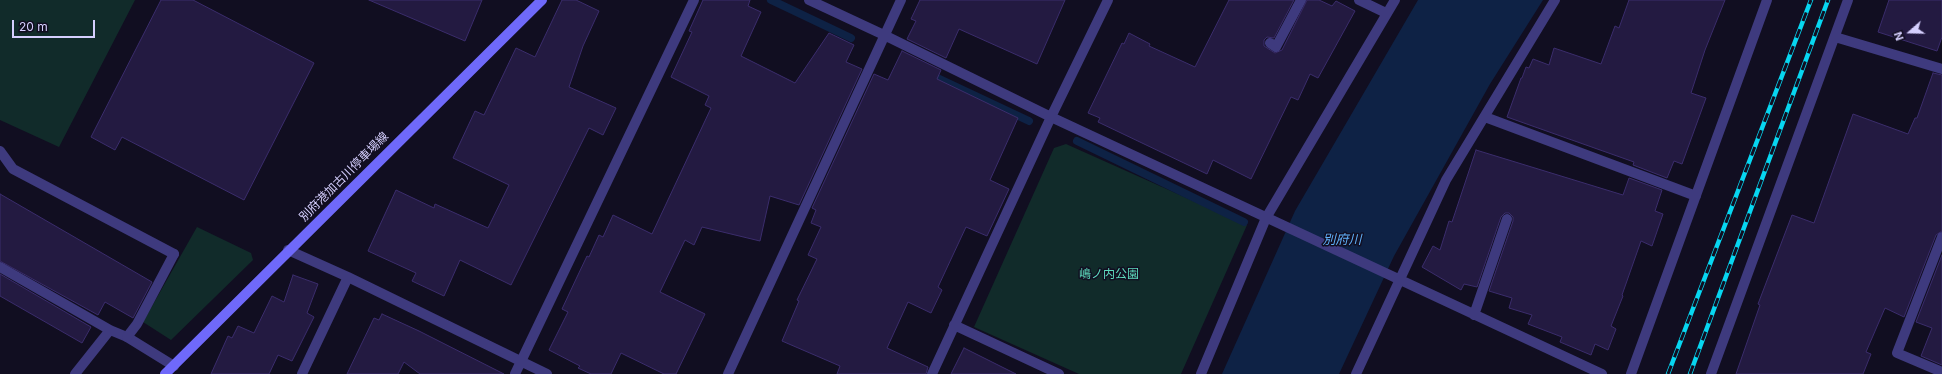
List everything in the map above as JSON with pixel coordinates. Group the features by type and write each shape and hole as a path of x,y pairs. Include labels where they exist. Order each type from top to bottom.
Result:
{"main road":[{"name":"別府港加古川停車場線","path":"165,374 288,250 542,0"}],"street":[{"path":"515,374 694,0"},
{"path":"809,0 1051,117 1602,374"},
{"path":"728,374 901,0"},
{"path":"932,374 1051,117 1108,0"},
{"path":"1270,43 1276,47 1301,0"},
{"path":"1359,0 1386,13"},
{"path":"1201,374 1266,218 1395,0"},
{"path":"1356,374 1446,180 1555,0"},
{"path":"1631,374 1767,0"},
{"path":"1710,374 1848,0"},
{"path":"1835,37 1942,69"},
{"path":"1485,116 1696,196"},
{"path":"0,151 13,169 174,254 137,324 127,337"},
{"path":"1474,315 1507,219"},
{"path":"1942,237 1897,353 1942,372"},
{"path":"288,250 348,277 547,374"},
{"path":"0,266 110,330 127,337 174,366"},
{"path":"302,374 348,277"},
{"path":"954,325 1059,374"},
{"path":"75,374 110,330"}],"green space":[{"path":"0,0 135,0 59,147 0,120"},
{"name":"嶋ノ内公園","path":"1066,144 1247,225 1181,374 1079,374 974,327 1054,148"},
{"path":"197,227 251,253 253,260 171,340 143,322"}],"water":[{"name":"別府川","path":"1418,0 1543,0 1490,84 1394,256 1339,374 1222,374 1295,211"}],"building":[{"path":"161,0 193,0 314,63 244,200 122,137 115,150 91,137"},
{"path":"369,0 482,0 465,41"},
{"path":"562,0 576,0 599,11 583,46 569,87 616,108 603,135 589,128 511,285 460,260 444,296 412,281 416,273 368,251 396,190 434,208 435,204 488,228 509,185 453,158 475,111 484,115 516,48 535,57"},
{"path":"703,0 750,0 748,6 761,12 741,56 795,83 829,33 854,45 846,62 862,69 799,205 770,196 760,241 702,227 694,245 685,240 660,292 705,314 676,374 664,374 621,353 611,374 591,374 578,368 580,366 549,350 568,312 562,309 587,256 589,257 599,235 603,237 613,215 652,234 711,108 705,105 709,96 671,77 692,32 689,31"},
{"path":"920,0 1065,0 1037,64 959,29 946,58 907,39 916,21 911,19"},
{"path":"1229,0 1294,0 1274,38 1267,37 1264,40 1264,46 1275,53 1282,50 1307,0 1319,0 1332,6 1336,1 1355,11 1318,78 1310,74 1298,100 1291,97 1251,179 1213,160 1207,174 1098,122 1100,118 1088,113 1122,43 1124,44 1129,33 1150,44 1149,46 1195,67"},
{"path":"1629,0 1725,0 1705,50 1691,93 1706,98 1682,164 1674,161 1667,178 1633,165 1634,162 1507,117 1521,78 1526,67 1529,68 1533,59 1549,65 1554,48 1601,64 1615,26 1619,28"},
{"path":"1889,0 1942,0 1942,37 1937,51 1878,32"},
{"path":"902,51 941,70 937,79 1018,118 990,180 1009,189 987,236 966,227 938,287 942,290 931,313 908,302 887,348 928,367 926,374 837,374 840,366 782,341 799,301 797,300 817,259 808,255 821,227 811,223 816,210 812,208 874,74 888,80"},
{"path":"1933,73 1942,75 1942,231 1936,235 1904,317 1885,308 1866,352 1871,354 1863,374 1736,374 1760,305 1758,304 1792,215 1814,223 1853,114 1908,134 1915,118 1917,118"},
{"path":"1476,150 1623,195 1629,178 1662,190 1655,211 1663,214 1652,246 1641,241 1622,295 1623,296 1611,326 1616,329 1608,350 1595,344 1591,355 1560,342 1562,337 1528,324 1532,315 1509,308 1512,298 1489,291 1513,221 1513,217 1509,213 1505,213 1501,217 1477,287 1464,284 1461,290 1422,267 1433,246 1440,250 1449,221 1452,222"},
{"path":"0,194 152,282 133,318 105,302 98,315 0,261"},
{"path":"1942,255 1942,365 1921,356 1932,328 1916,322"},
{"path":"0,274 91,327 82,343 0,296"},
{"path":"293,275 318,284 307,313 314,317 292,361 278,355 269,374 211,374 228,336 232,338 238,326 254,333 272,296 284,302"},
{"path":"382,314 504,374 420,374 404,362 398,374 347,374 374,318 379,320"},
{"path":"964,348 1016,374 951,374"}],"waterway":[{"path":"771,0 851,38"},
{"path":"929,74 1029,121"},
{"path":"1077,141 1244,222"}],"railway":[{"path":"1668,374 1811,0"},
{"path":"1690,374 1828,0"}]}
